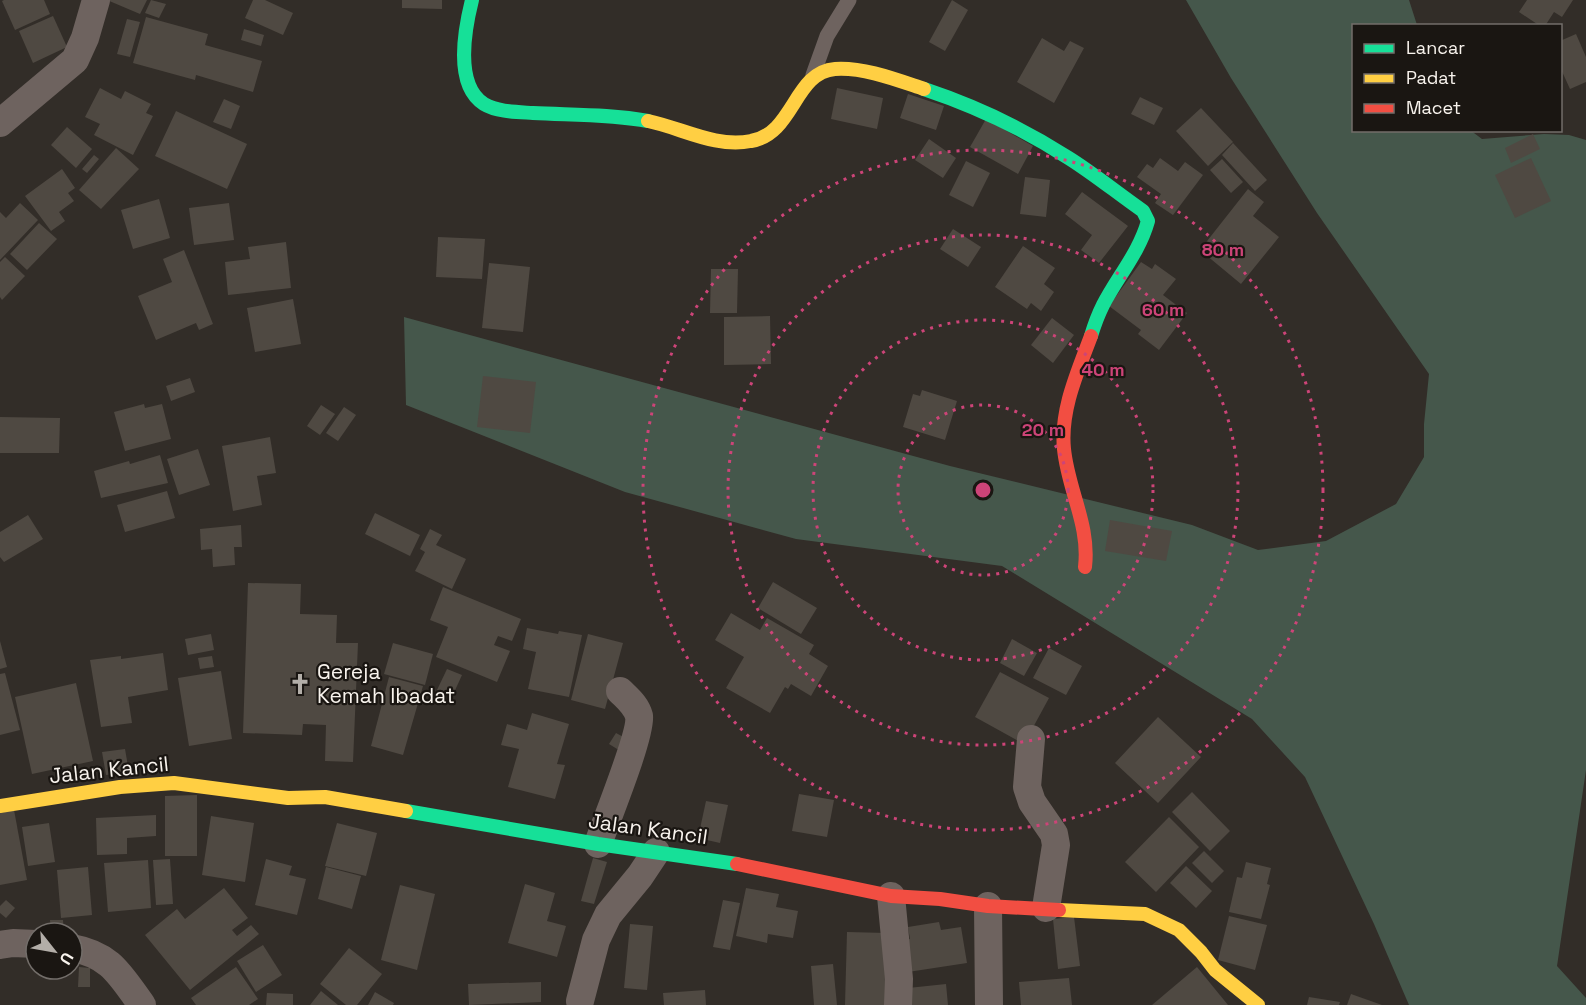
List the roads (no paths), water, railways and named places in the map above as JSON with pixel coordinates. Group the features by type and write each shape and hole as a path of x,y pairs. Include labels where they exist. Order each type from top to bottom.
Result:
{"street":[{"path":"0,123 75,60 85,38 96,0"},
{"path":"472,0 465,22 463,49 465,65 472,89 482,104 490,108 534,113 633,118 659,123 715,141 744,143 756,141 771,134 783,123 811,78 827,69 853,69 925,89 990,114 1068,158 1143,211 1148,221 1145,234 1136,254 1105,299 1098,315 1064,422 1064,447 1086,542 1085,567"},
{"path":"598,844 636,738 639,719 635,706 620,690"},
{"path":"1032,739 1027,787 1032,802 1054,834 1056,845 1046,908"},
{"name":"Jalan Kancil","path":"0,806 120,787 174,783 288,798 325,797 598,844 734,863 891,896 940,899 988,906 1145,914 1179,930 1215,970 1258,1005"},
{"path":"580,1001 596,940 608,915 640,876 656,852"},
{"path":"891,896 899,979 898,1005"},
{"path":"988,906 989,1005"},
{"path":"0,945 24,943"},
{"path":"84,951 104,959 114,967 142,1005"}],"lane":[{"path":"811,78 827,36 849,0"}],"place":[{"name":"Gereja Kemah Ibadat","path":"300,684"}]}
